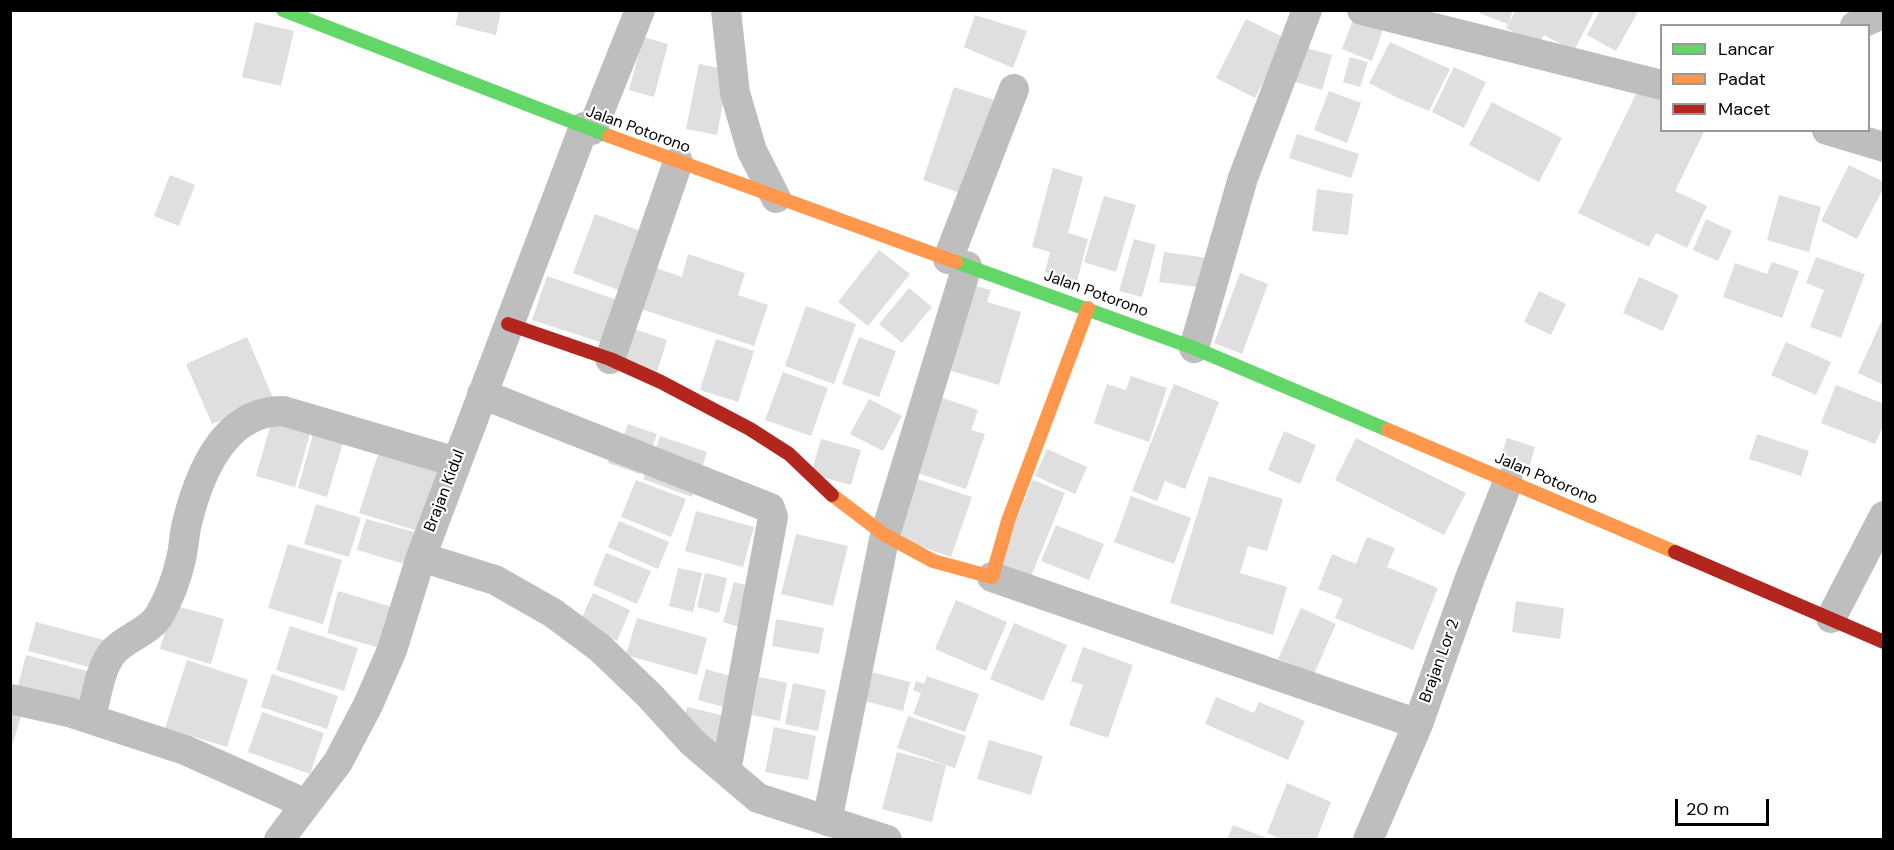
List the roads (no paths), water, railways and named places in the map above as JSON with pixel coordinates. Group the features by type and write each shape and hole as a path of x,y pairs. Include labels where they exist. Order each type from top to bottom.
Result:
{"street":[{"name":"Jalan Potorono","path":"283,10 588,129 1194,348 1884,642"},
{"name":"Brajan Kidul","path":"279,840 338,762 368,705 393,650 421,557 508,324 588,129 640,10"},
{"path":"726,10 735,93 752,151 776,198"},
{"path":"1194,348 1243,178 1307,10"},
{"path":"1374,12 1473,23 1568,63 1660,85"},
{"path":"1860,24 1884,12"},
{"path":"826,820 885,535 957,262 1014,89"},
{"path":"1834,132 1884,147"},
{"path":"610,359 678,162"},
{"path":"992,577 1008,521 1088,308"},
{"path":"508,324 610,359 750,429 789,453 830,494 885,535 933,561 992,577 1418,724"},
{"path":"482,394 770,508 773,518 726,771"},
{"path":"90,719 104,667 114,651 151,625 159,616 181,558 188,520 209,461 221,440 246,421 270,411 283,411 456,462"},
{"name":"Brajan Lor 2","path":"1368,840 1418,724 1470,578 1508,482"},
{"path":"1831,618 1884,516"},
{"path":"421,557 495,580 554,613 600,648 650,696 693,743 758,798 887,840"},
{"path":"10,699 90,719 185,750 306,804"}]}
